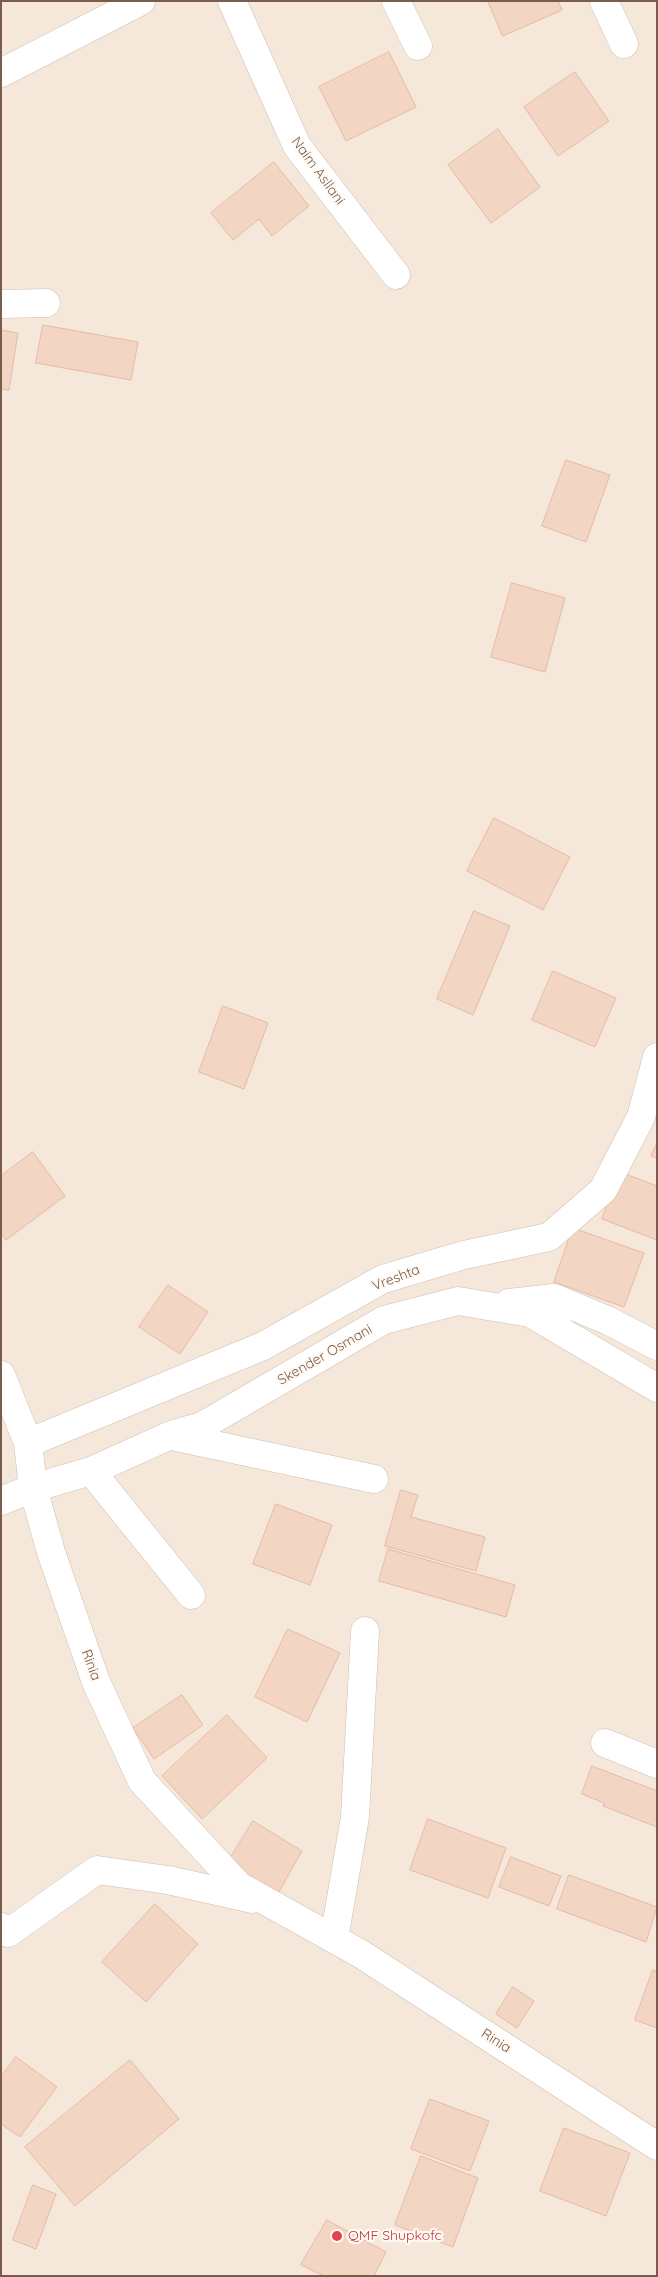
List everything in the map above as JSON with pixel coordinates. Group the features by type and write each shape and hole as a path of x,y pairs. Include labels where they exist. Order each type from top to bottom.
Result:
{"street":[{"path":"1,73 141,1"},
{"name":"Naim Asllani","path":"232,1 297,146 396,275"},
{"path":"396,1 418,46"},
{"path":"604,1 624,44"},
{"path":"1,304 46,303"},
{"name":"Vreshta","path":"28,1443 263,1346 383,1279 464,1255 549,1238 603,1190 642,1117 657,1058"},
{"name":"Skender Osmani","path":"488,1306 554,1298 609,1321 657,1346"},
{"name":"Skender Osmani","path":"1,1501 33,1488 91,1471 171,1435 202,1426 384,1320 458,1301 530,1313 657,1388"},
{"name":"Rinia","path":"1,1375 28,1443 33,1488 51,1552 96,1682 142,1782 239,1886 334,1939 402,1980 657,2146"},
{"path":"171,1435 374,1479"},
{"path":"91,1471 191,1595"},
{"path":"334,1939 355,1817 365,1631"},
{"path":"605,1743 657,1764"},
{"name":"Rinia","path":"1,1927 8,1933 97,1870 168,1880 269,1903"}],"shaded area":[{"path":"1,1 657,1 657,2276 1,2276"}],"building":[{"path":"488,1 558,1 562,10 503,36"},
{"path":"389,52 416,107 346,141 319,87"},
{"path":"575,72 609,121 558,156 524,107"},
{"path":"498,129 540,187 491,223 448,165"},
{"path":"274,162 309,206 272,236 259,219 233,240 211,213"},
{"path":"43,325 138,342 131,380 36,363"},
{"path":"1,330 18,333 9,390 1,389"},
{"path":"566,460 610,475 586,542 542,526"},
{"path":"512,583 565,598 545,672 491,657"},
{"path":"494,818 570,857 543,910 467,871"},
{"path":"474,911 510,926 473,1015 437,999"},
{"path":"553,971 616,998 595,1047 532,1020"},
{"path":"223,1006 268,1023 244,1089 199,1072"},
{"path":"657,1143 657,1158 651,1156"},
{"path":"33,1152 65,1196 6,1240 1,1233 1,1176"},
{"path":"620,1172 657,1186 657,1240 602,1219"},
{"path":"573,1228 644,1253 624,1307 554,1282"},
{"path":"168,1285 208,1312 180,1354 139,1327"},
{"path":"401,1490 418,1495 411,1517 485,1537 476,1571 385,1546"},
{"path":"276,1504 332,1525 310,1585 253,1564"},
{"path":"388,1549 515,1585 506,1617 379,1581"},
{"path":"288,1629 340,1653 307,1722 255,1697"},
{"path":"182,1695 203,1725 154,1759 133,1728"},
{"path":"227,1715 267,1758 202,1819 162,1776"},
{"path":"592,1766 657,1791 657,1827 603,1806 604,1803 582,1794"},
{"path":"428,1819 506,1848 488,1898 410,1870"},
{"path":"253,1821 302,1851 276,1897 225,1867"},
{"path":"511,1857 561,1876 549,1906 499,1887"},
{"path":"569,1875 657,1907 646,1942 557,1909"},
{"path":"155,1904 198,1944 146,2002 102,1962"},
{"path":"653,1970 657,1972 657,2028 635,2020"},
{"path":"513,1987 534,2001 517,2028 496,2014"},
{"path":"16,2057 57,2087 20,2137 1,2124 1,2077"},
{"path":"130,2060 179,2119 75,2206 25,2147"},
{"path":"430,2099 489,2121 470,2171 411,2149"},
{"path":"564,2128 630,2153 606,2216 540,2191"},
{"path":"421,2156 478,2178 453,2247 395,2225"},
{"path":"33,2185 56,2194 36,2249 13,2240"},
{"name":"QMF Shupkofc","path":"327,2220 386,2252 374,2276 324,2276 301,2265"}],"place":[{"name":"QMF Shupkofc","path":"337,2236"}]}
